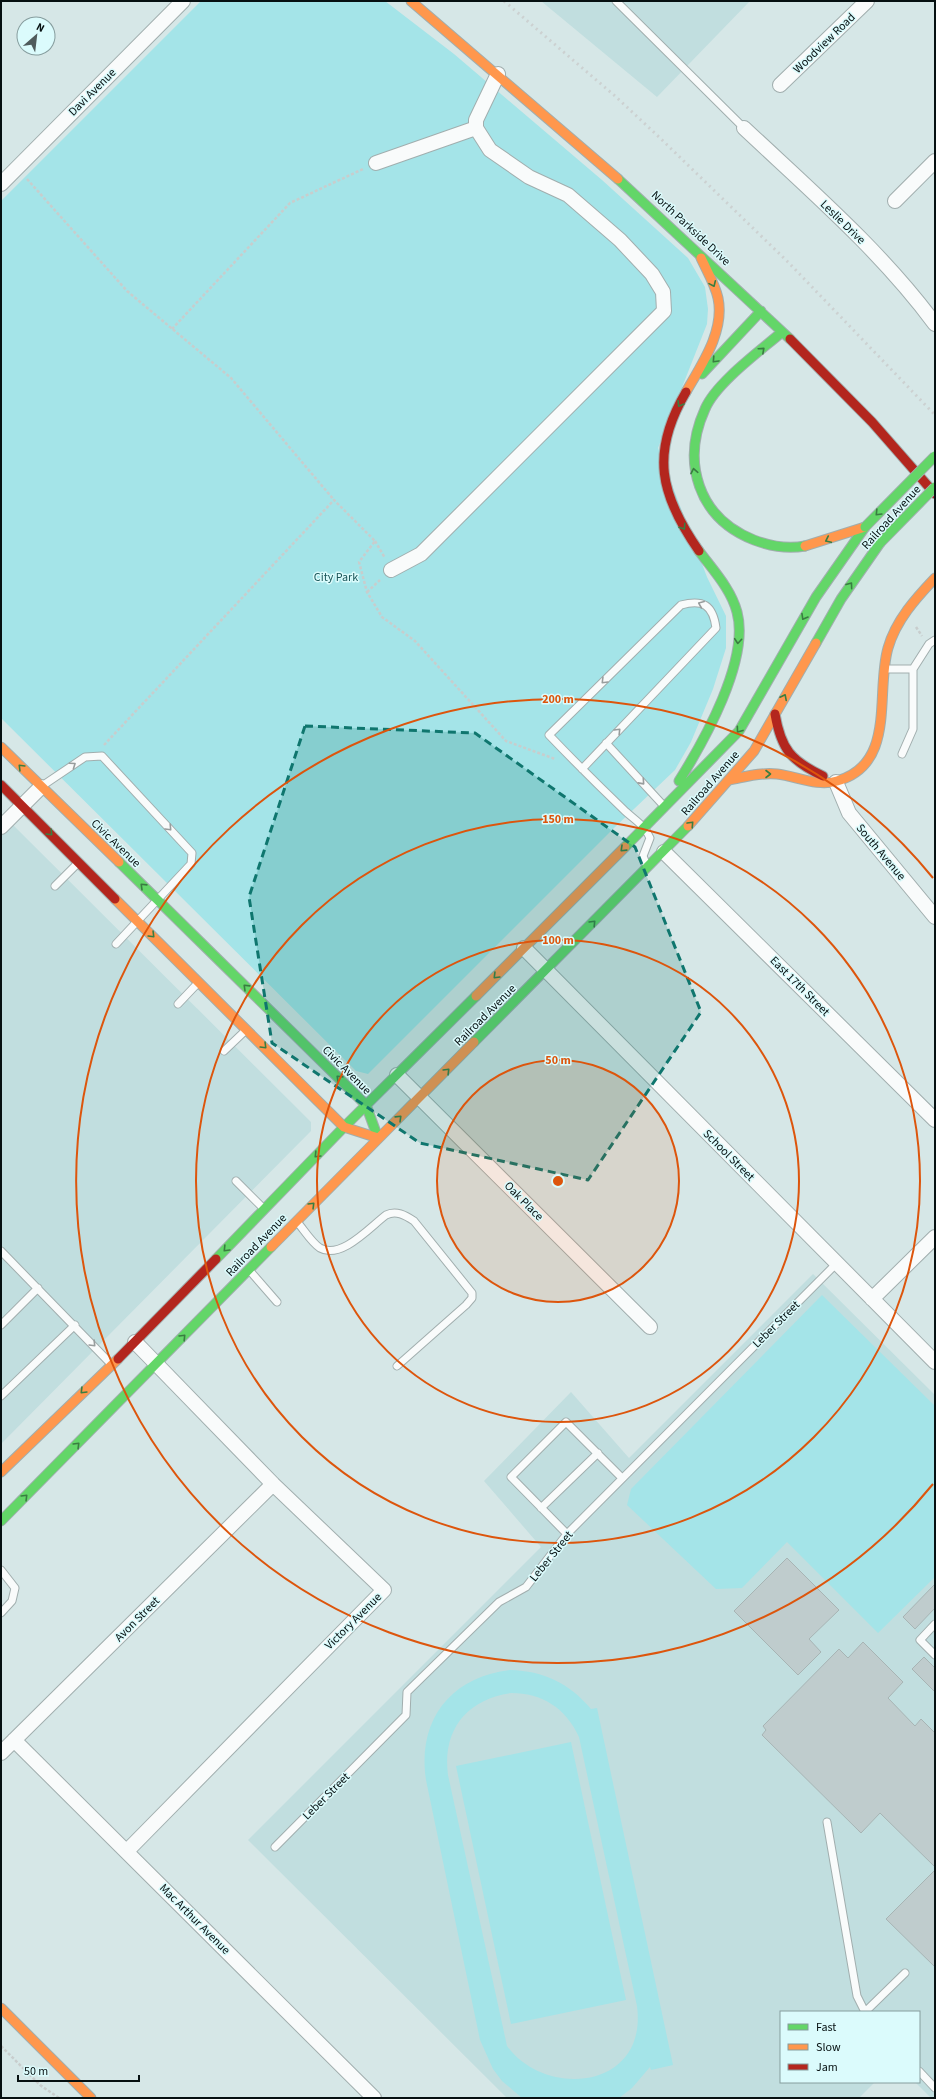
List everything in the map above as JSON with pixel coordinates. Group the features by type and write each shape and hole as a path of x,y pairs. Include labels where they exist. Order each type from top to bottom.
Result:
{"main road":[{"name":"North Parkside Drive","path":"410,1 560,125 697,249 816,364 896,446 935,494"},
{"path":"651,820 663,805 690,764 705,737 730,676 738,645 739,622 732,600 723,584 671,508 664,485 664,462 669,428 675,412 691,385 716,332 719,316 718,297 697,249"},
{"path":"691,385 761,311"},
{"path":"782,332 717,392 705,408 697,429 692,456 698,488 706,504 735,532 768,545 794,548 809,546 865,527"},
{"name":"Railroad Avenue","path":"1,1472 135,1342 344,1127 645,828 651,820 739,731 816,597 865,527 935,456"},
{"name":"Railroad Avenue","path":"1,1521 378,1138 419,1099 664,852 730,780 754,751 841,599 880,543 935,487"},
{"path":"730,780 763,773 816,782 836,782 853,775 871,759 879,741 884,669 888,648 902,618 913,602 929,588 935,578"},
{"path":"775,714 784,748 792,758 802,767 836,782"},
{"name":"Civic Avenue","path":"1,747 366,1105 378,1138"},
{"path":"1,785 344,1127 378,1138"},
{"path":"1,2008 91,2098"}],"street":[{"name":"Davi Avenue","path":"1,184 183,1"},
{"name":"Woodview Road","path":"780,85 867,1"},
{"path":"392,570 421,554 664,311 663,292 656,280 620,240 568,195 529,177 490,150 476,128 476,120 498,74"},
{"path":"376,163 476,128"},
{"name":"Leslie Drive","path":"744,128 856,234 918,300 935,324"},
{"path":"896,201 935,161"},
{"name":"South Avenue","path":"836,782 849,813 935,917"},
{"path":"1,827 41,787"},
{"name":"East 17th Street","path":"664,852 935,1120"},
{"name":"School Street","path":"524,948 836,1264 935,1362"},
{"name":"Oak Place","path":"397,1075 419,1099 650,1327"},
{"path":"872,1299 935,1237"},
{"name":"Victory Avenue","path":"127,1851 384,1590 273,1484 135,1342"},
{"name":"Avon Street","path":"1,1753 273,1484"},
{"name":"Mac Arthur Avenue","path":"14,1740 374,2098"}],"lane":[{"path":"616,1 744,128"},
{"path":"582,769 716,628 714,616 708,607 694,601 681,604 549,735 582,769 645,828 650,838 644,856 648,868"},
{"path":"902,754 913,729 913,669 932,642"},
{"path":"884,669 913,669"},
{"path":"606,743 663,805"},
{"path":"41,787 85,757 102,756 192,853 191,864 158,901 116,944"},
{"path":"55,886 79,862"},
{"path":"178,1004 199,982"},
{"path":"224,1051 247,1029"},
{"path":"236,1181 264,1210"},
{"path":"296,1221 319,1247 326,1251 337,1251 345,1247 386,1215 390,1213 404,1214 414,1222 472,1293 472,1298 466,1305 397,1366"},
{"path":"1,1251 75,1325 111,1364"},
{"name":"Leber Street","path":"275,1847 406,1716 407,1692 498,1602 526,1588 567,1534 836,1264"},
{"path":"249,1269 277,1302"},
{"path":"1,1325 38,1288"},
{"path":"1,1396 75,1325"},
{"path":"567,1534 511,1477 566,1422 622,1478"},
{"path":"541,1508 598,1453"},
{"path":"1,1570 15,1588 12,1601 1,1613"},
{"path":"935,1624 920,1640 935,1655"},
{"path":"827,1822 857,1996 864,2011"},
{"path":"866,2011 905,1973"},
{"path":"920,2072 935,2088"}],"path":[{"path":"172,329 290,203 376,163"},
{"path":"17,167 127,291 231,378 334,500 375,541 359,562 367,592 382,617 415,641 506,741 582,769"},
{"path":"94,756 334,500"},
{"path":"902,618 932,642"},
{"path":"1,2046 40,2085 59,2098"}],"highlighted area":[{"path":"305,726 475,733 635,847 701,1012 588,1180 420,1143 272,1043 249,897"}],"shaded area":[{"path":"541,1 750,1 657,97"},
{"path":"1,813 311,1122 311,1131 1,1444"},
{"path":"813,1274 935,1395 935,2098 931,2098 916,2083 920,2083 920,2011 780,2011 780,2083 874,2083 859,2098 507,2098 248,1840 541,1547 484,1481 571,1392 629,1458"}],"green space":[{"name":"City Park","path":"201,1 385,1 454,54 602,180 688,258 705,287 708,309 707,324 658,448 707,577 726,616 726,648 713,689 691,742 675,770 615,827 368,1074 356,1071 1,718 1,201"},
{"path":"822,1295 935,1406 935,1577 878,1633 787,1542 742,1588 716,1589 627,1505 631,1489"},
{"path":"510,1670 545,1676 565,1685 591,1709 597,1708 673,2065 651,2070 650,2067 632,2088 619,2098 522,2098 502,2081 493,2069 480,2040 426,1780 425,1759 427,1739 433,1721 442,1706 455,1692 470,1682 489,1674","holes":["511,1693 543,1699 560,1710 574,1727 579,1737 637,2006 636,2034 627,2055 611,2070 590,2077 568,2079 545,2074 524,2063 507,2046 448,1775 447,1759 449,1744 461,1719 470,1710 495,1696"]},
{"path":"571,1742 626,2000 511,2024 456,1766"}],"building":[{"path":"787,1558 839,1610 809,1639 821,1652 798,1675 734,1611"},
{"path":"935,1584 935,1608 915,1629 903,1617"},
{"path":"863,1642 903,1682 888,1698 915,1726 921,1719 935,1733 935,1867 880,1813 861,1833 762,1735 766,1730 763,1726 839,1649 848,1658"},
{"path":"924,1657 935,1668 935,1692 912,1669"},
{"path":"935,1870 935,1967 886,1919"}],"railway":[{"path":"504,1 615,96 659,137 789,263 935,415"}],"traffic: fast":[{"path":"618,179 790,339"},
{"path":"702,374 761,311"},
{"path":"782,332 728,378 711,399 705,409 698,429 695,449 695,468 700,486 708,503 719,518 735,530 754,540 766,544 786,547 805,546"},
{"path":"865,527 935,456"},
{"path":"880,543 935,487"},
{"path":"625,847 739,731 816,597 865,527"},
{"path":"816,643 841,599 880,543"},
{"path":"679,781 712,723 722,700 731,676 737,653 739,631 737,612 730,595 721,580 699,551"},
{"path":"474,1042 688,826"},
{"path":"119,862 366,1105 378,1138"},
{"path":"216,1259 344,1127 476,996"},
{"path":"1,1521 271,1247"}],"traffic: slow":[{"path":"411,1 618,179"},
{"path":"686,392 711,347 718,323 719,310 717,293 701,258"},
{"path":"805,546 865,527"},
{"path":"729,780 753,775 771,774 784,775 814,782 829,783 856,772 868,759 876,743 880,725 888,648 896,628 907,610 935,578"},
{"path":"688,826 754,751 816,643"},
{"path":"1,747 119,862"},
{"path":"476,996 625,847"},
{"path":"115,899 344,1127 378,1138"},
{"path":"271,1247 474,1042"},
{"path":"1,1472 118,1359"},
{"path":"1,2008 91,2098"}],"traffic: jam":[{"path":"790,339 872,422 935,494"},
{"path":"686,392 667,435 664,454 664,473 668,492 675,511 699,551"},
{"path":"775,714 777,726 784,745 789,752 803,765 823,776"},
{"path":"1,785 115,899"},
{"path":"118,1359 216,1259"}]}
